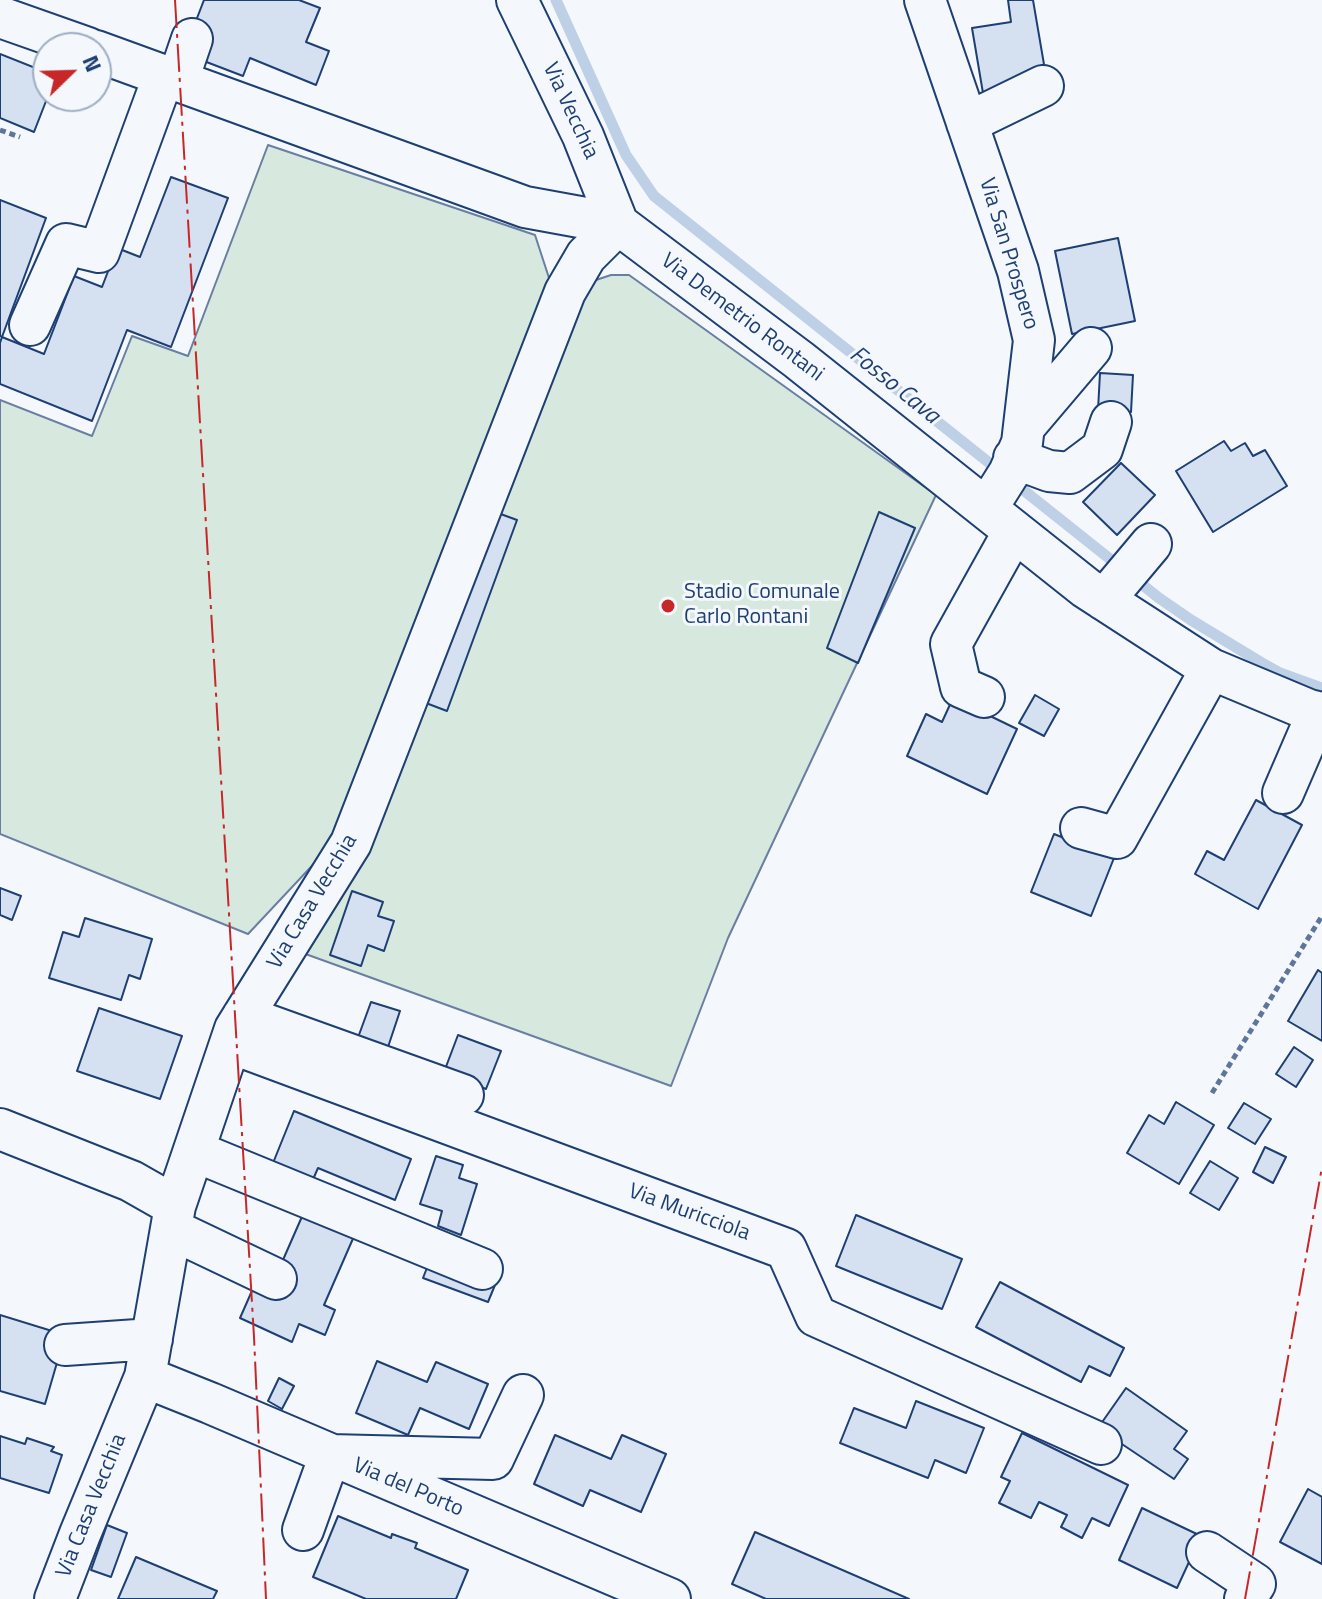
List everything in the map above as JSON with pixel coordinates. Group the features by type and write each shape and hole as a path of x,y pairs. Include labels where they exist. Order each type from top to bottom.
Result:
{"street":[{"name":"Via Vecchia","path":"517,0 583,136 618,224"},
{"name":"Via San Prospero","path":"925,0 1018,271 1034,340 1008,481"},
{"path":"0,17 43,32"},
{"path":"30,325 66,244 99,252 171,77 192,39"},
{"name":"Via Demetrio Rontani","path":"112,57 525,207 618,224 799,360 1008,481 1086,588 1127,572 1211,669 1320,712"},
{"path":"967,123 1043,86"},
{"name":"Via Casa Vecchia","path":"55,1599 145,1377 173,1218 237,1030 351,843 565,292 586,256 618,224"},
{"path":"984,697 961,687 951,644 1008,481 1091,348"},
{"path":"1008,481 1049,471 1070,473 1102,449 1111,422"},
{"path":"1081,828 1117,838 1211,669"},
{"path":"1283,793 1320,712"},
{"path":"237,1030 463,1095"},
{"name":"Via Muricciola","path":"237,1030 786,1249 816,1316 1101,1444"},
{"path":"0,1129 131,1181 173,1218 276,1279"},
{"path":"194,1151 482,1269"},
{"path":"65,1345 152,1339"},
{"name":"Via del Porto","path":"145,1377 330,1455 621,1590 670,1599"},
{"path":"303,1530 330,1455 493,1459 523,1395"},
{"path":"1207,1552 1255,1584 1245,1599"}],"path":[{"path":"0,130 20,137"},
{"path":"1212,1093 1322,916"}],"shaded area":[{"path":"268,145 535,235 550,281 340,836 248,934 0,834 0,400 92,436 132,336 188,356"},
{"name":"Stadio Comunale Carlo Rontani","path":"611,275 629,275 936,495 728,938 671,1086 300,952 581,292 593,281"}],"building":[{"path":"204,0 299,0 320,8 306,42 329,51 316,85 250,58 243,76 196,58 194,26"},
{"path":"1008,0 1033,0 1047,82 984,99 972,28 1011,22"},
{"path":"0,54 32,67 32,112 42,112 34,132 0,118"},
{"path":"171,177 228,198 171,347 127,330 92,421 0,384 2,337 44,354 74,276 102,287 117,248 140,257"},
{"path":"0,200 46,218 2,337 0,336"},
{"path":"1118,238 1135,321 1072,334 1055,251"},
{"path":"1100,373 1133,375 1131,412 1098,410"},
{"path":"1224,441 1231,451 1245,443 1253,456 1265,450 1287,486 1213,532 1176,471"},
{"path":"1121,463 1155,495 1117,535 1083,502"},
{"path":"487,509 517,520 447,711 418,700"},
{"path":"879,512 915,528 858,663 827,648"},
{"path":"1035,695 1059,709 1044,736 1019,723"},
{"path":"953,698 1017,729 987,794 907,756 926,714 942,722"},
{"path":"1256,800 1302,825 1258,909 1195,874 1207,851 1224,860"},
{"path":"1054,834 1114,858 1091,916 1031,892"},
{"path":"0,888 21,896 12,920 0,915"},
{"path":"352,891 383,902 378,916 394,921 384,951 368,945 361,966 330,955"},
{"path":"85,918 152,939 140,979 129,975 121,1000 49,978 63,932 79,937"},
{"path":"1318,970 1322,973 1322,1041 1288,1021"},
{"path":"371,1002 400,1011 386,1053 356,1043"},
{"path":"99,1008 182,1036 160,1099 77,1071"},
{"path":"458,1035 501,1051 486,1089 444,1072"},
{"path":"1294,1047 1313,1060 1296,1087 1276,1074"},
{"path":"1176,1102 1214,1125 1179,1184 1127,1153 1149,1115 1164,1124"},
{"path":"1244,1103 1271,1119 1255,1144 1228,1128"},
{"path":"294,1111 411,1159 395,1200 318,1168 311,1184 271,1168"},
{"path":"1265,1147 1286,1157 1273,1183 1253,1172"},
{"path":"436,1156 463,1165 459,1178 477,1184 461,1235 438,1226 442,1211 420,1204"},
{"path":"1210,1161 1238,1178 1219,1210 1190,1193"},
{"path":"304,1212 355,1234 324,1305 335,1310 325,1335 299,1324 292,1342 240,1318 255,1284 285,1298 294,1276 279,1269"},
{"path":"856,1215 962,1259 942,1309 836,1266"},
{"path":"430,1260 495,1285 488,1302 423,1278"},
{"path":"1000,1282 1124,1348 1110,1376 1089,1366 1081,1382 976,1327"},
{"path":"0,1315 65,1335 45,1404 0,1391"},
{"path":"377,1361 427,1382 436,1362 488,1384 469,1429 420,1408 408,1435 356,1413"},
{"path":"279,1378 294,1386 282,1409 268,1401"},
{"path":"1126,1388 1187,1431 1174,1449 1188,1459 1174,1479 1098,1428"},
{"path":"916,1401 984,1428 966,1473 935,1460 928,1478 840,1443 854,1408 906,1428"},
{"path":"1022,1433 1128,1485 1109,1526 1092,1518 1082,1538 1061,1527 1067,1515 1039,1502 1031,1518 999,1503 1010,1481 1001,1477"},
{"path":"555,1435 611,1459 622,1435 666,1454 641,1512 590,1490 583,1506 534,1484"},
{"path":"0,1436 25,1444 27,1438 54,1447 51,1451 62,1455 49,1493 0,1478"},
{"path":"1308,1489 1322,1497 1322,1564 1280,1542"},
{"path":"1142,1508 1201,1536 1177,1588 1119,1560"},
{"path":"338,1516 391,1538 392,1534 417,1543 415,1548 468,1570 456,1599 366,1599 313,1577"},
{"path":"107,1525 127,1533 111,1577 91,1570"},
{"path":"755,1532 909,1599 766,1599 732,1584"},
{"path":"136,1557 217,1591 213,1599 118,1599"}],"waterway":[{"name":"Fosso Cava","path":"556,0 626,155 654,196 1159,598 1280,673 1322,688"}],"power":[{"path":"175,0 254,1337 266,1599"},
{"path":"1245,1599 1322,1167"}],"place":[{"name":"Stadio Comunale Carlo Rontani","path":"668,606"}]}
